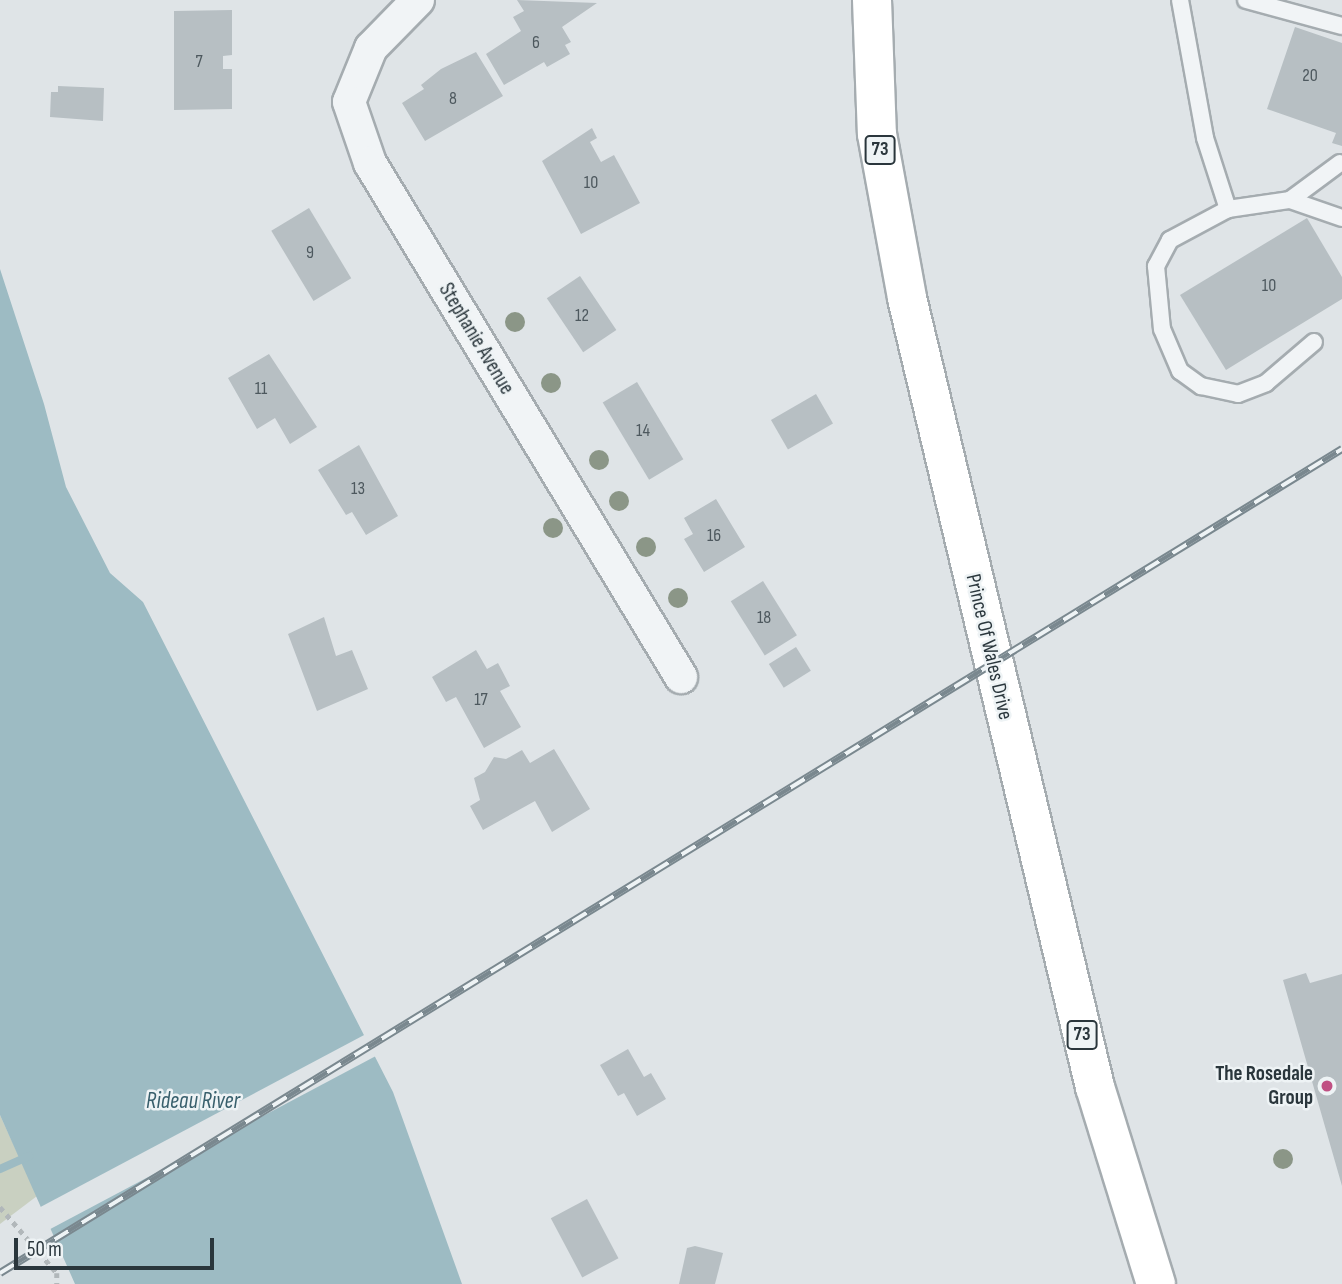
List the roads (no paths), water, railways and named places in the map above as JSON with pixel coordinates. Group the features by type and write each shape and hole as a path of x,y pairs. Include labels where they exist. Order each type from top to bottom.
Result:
{"main road":[{"name":"Prince Of Wales Drive","path":"872,0 877,134 907,298 1095,1087 1156,1284"}],"street":[{"name":"Stephanie Avenue","path":"418,0 372,48 349,103 370,163 681,677"}],"lane":[{"path":"1180,0 1205,138 1228,209"},
{"path":"1246,0 1342,26"},
{"path":"1290,200 1340,163"},
{"path":"1314,342 1266,383 1238,394 1201,386 1180,371 1162,329 1156,266 1170,240 1228,209 1290,200 1342,218"}],"water":[{"name":"Rideau River","path":"0,269 44,404 66,487 110,573 143,602 393,1092 462,1284 75,1284 0,1115"}],"waterway":[{"path":"0,1169 29,1156"}],"railway":[{"path":"0,1273 1342,449"}],"place":[{"name":"The Rosedale Group","path":"1327,1086"}]}
